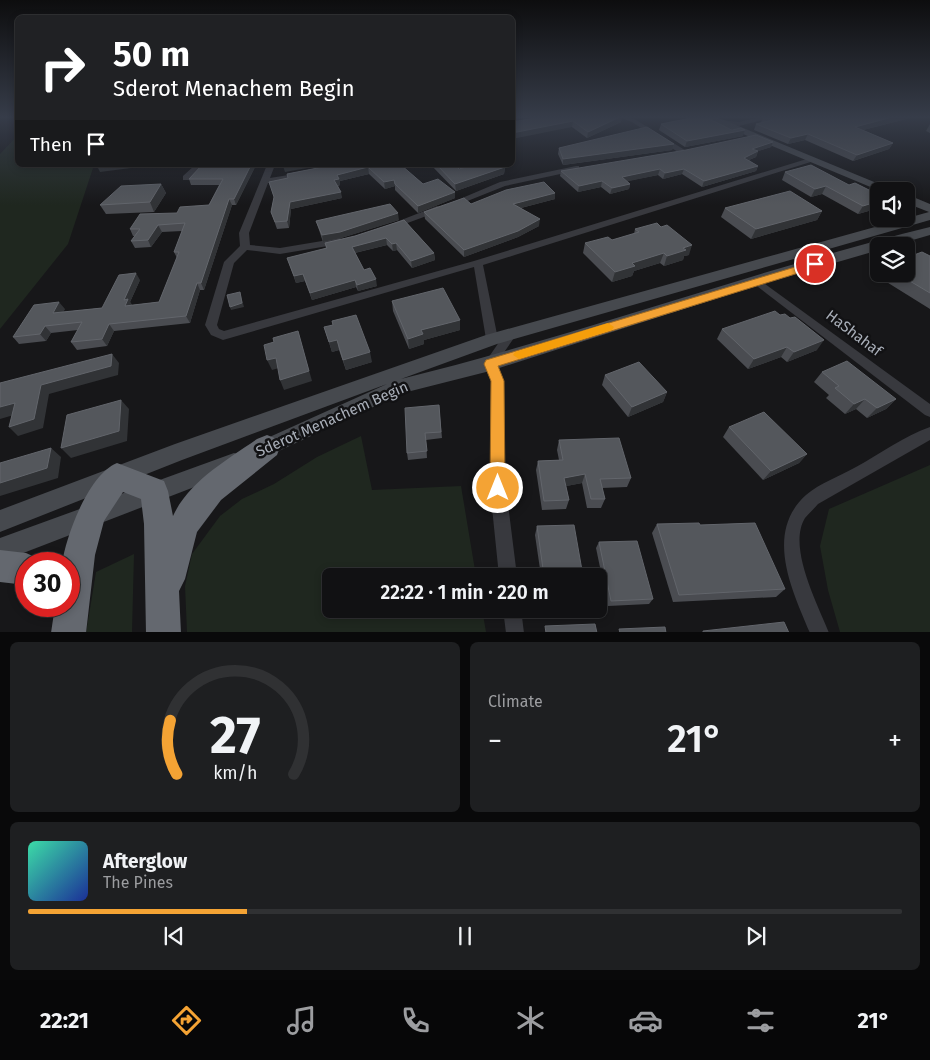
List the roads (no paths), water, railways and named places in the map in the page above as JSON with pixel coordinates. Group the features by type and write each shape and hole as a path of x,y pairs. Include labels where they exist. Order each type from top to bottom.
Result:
{"highway":[{"path":"164,618 177,543 185,522 192,511 227,477 268,447"},
{"path":"68,632 79,556 91,515 117,476 154,491 159,524 164,618"},
{"path":"0,566 15,568"},
{"path":"57,617 58,632"}],"street":[{"path":"668,155 688,151 678,145"},
{"path":"778,145 870,182"},
{"path":"351,238 315,247 280,251 246,247 229,262 211,325 215,332 223,336 478,263 813,160"},
{"path":"378,230 503,184 590,166"},
{"path":"186,178 198,167"},
{"path":"246,247 244,232 270,167"},
{"path":"264,181 311,172"},
{"path":"915,195 930,199"},
{"path":"915,202 930,208"},
{"name":"Sderot Menachem Begin","path":"915,221 930,216"},
{"name":"Sderot Menachem Begin","path":"0,521 117,476 492,339 896,227"},
{"name":"Sderot Menachem Begin","path":"0,550 268,447 382,393 418,381 490,364 757,281 930,231"},
{"path":"478,263 492,339"},
{"name":"HaShahaf","path":"757,281 930,411"},
{"path":"507,568 498,488 497,381 490,364 510,334"},
{"path":"820,632 800,589 792,537 798,515 813,499 930,433"},
{"path":"513,618 515,632"}]}
